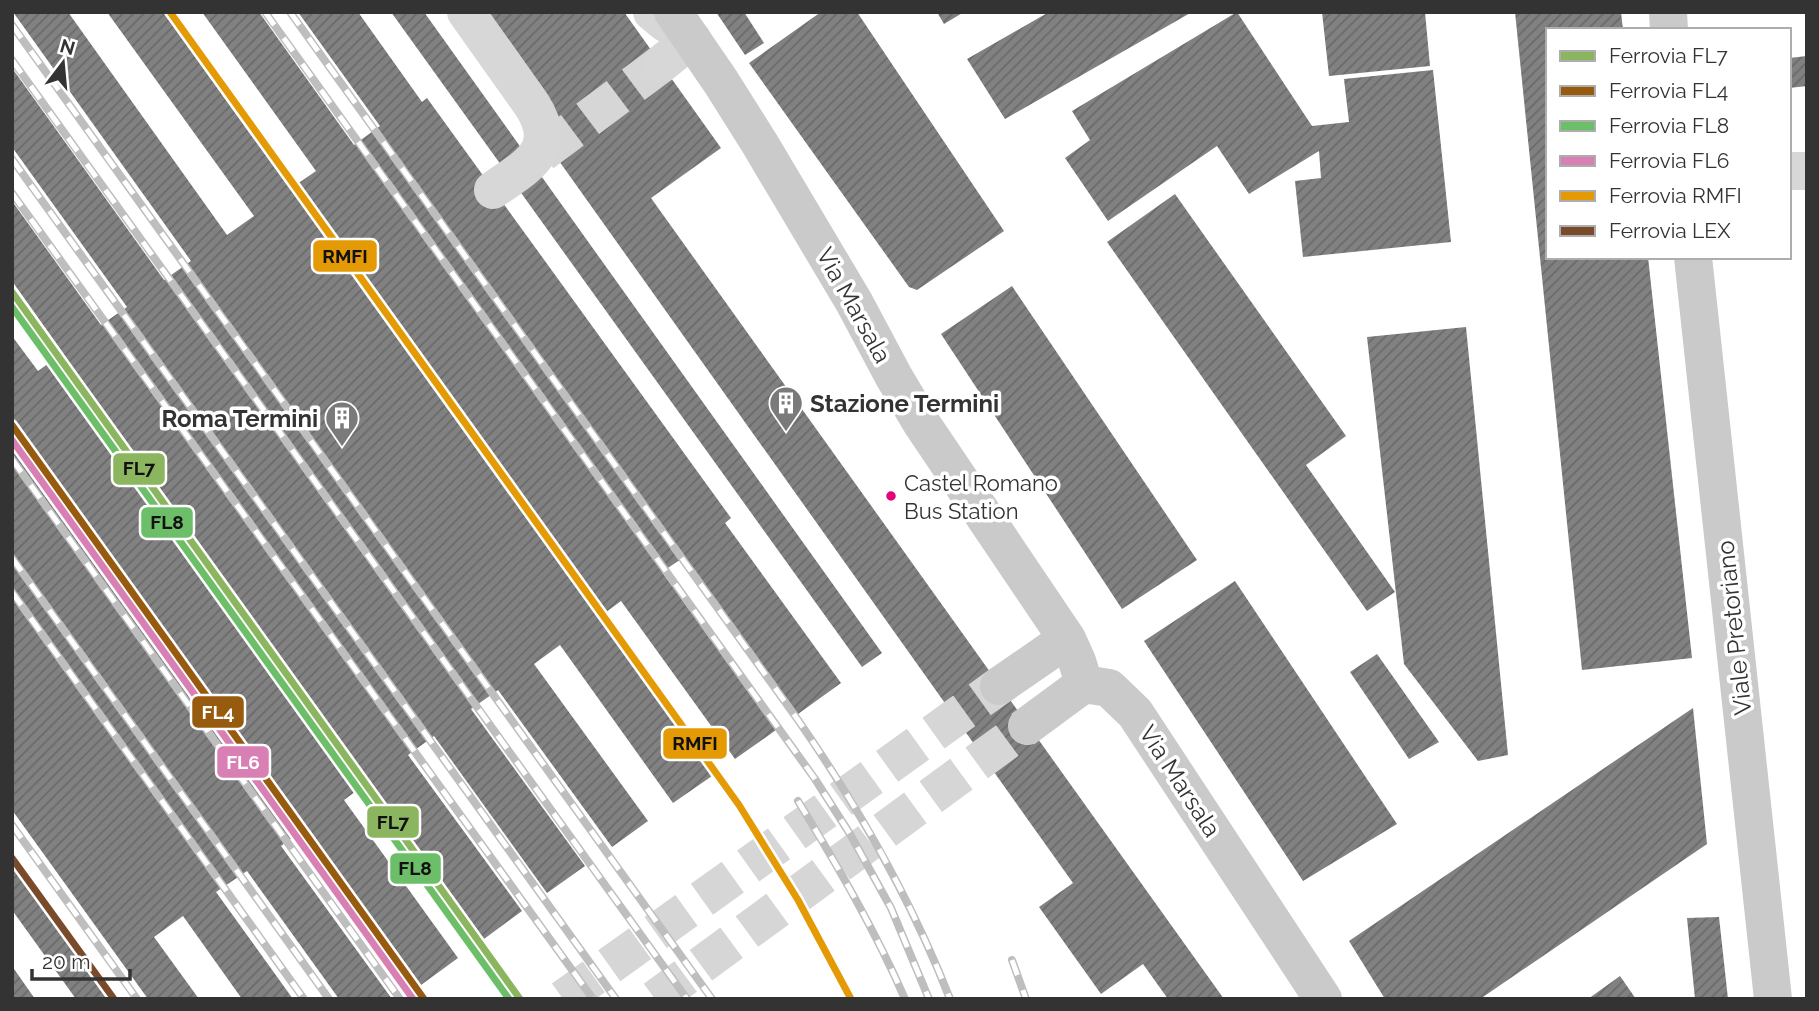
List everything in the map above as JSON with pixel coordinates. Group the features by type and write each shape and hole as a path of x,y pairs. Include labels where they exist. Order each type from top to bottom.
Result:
{"main road":[{"name":"Via Marsala","path":"682,26 729,93 760,144 854,302 922,424 1067,639 1084,684 1109,688 1135,713 1323,999"},
{"name":"Viale Pretoriano","path":"1693,259 1773,999"},
{"path":"999,686 1067,639"},
{"path":"1027,726 1084,684"}],"street":[{"path":"466,12 538,113 544,133 542,148 536,157 493,190"},
{"path":"652,12 674,29 682,26"},
{"path":"661,64 682,26"}],"building":[{"name":"Roma Termini","path":"13,12 68,12 227,235 254,216 107,12 163,12 290,189 316,171 202,12 259,12 354,145 380,126 298,12 358,12 422,102 427,98 731,518 725,523 841,683 798,714 684,557 662,572 776,730 735,759 621,601 598,618 712,776 673,803 560,645 534,664 648,821 612,847 498,690 471,709 585,866 547,893 434,736 408,755 522,911 484,939 370,781 344,800 458,958 421,985 307,827 281,846 392,999 339,999 247,871 216,892 293,999 242,999 183,916 154,937 199,999 148,999 12,810 12,336 38,371 63,353 12,281 12,201 101,325 127,307 12,147 12,68 164,280 191,261"},
{"path":"391,12 424,12 882,653 862,667"},
{"name":"Stazione Termini","path":"453,12 624,12 721,148 651,198 1224,999 1168,999 1143,964 1101,994 1039,907 1073,883"},
{"path":"716,12 744,12 764,43 745,55"},
{"path":"821,12 857,12 1004,231 917,290 909,287 749,63"},
{"path":"937,12 964,12 944,24"},
{"path":"1049,12 1192,12 1005,119 967,59"},
{"path":"1237,12 1312,126 1349,122 1344,79 1433,70 1451,242 1303,257 1295,181 1321,178 1319,151 1249,194 1217,146 1108,221 1065,158 1090,140 1072,111"},
{"path":"1322,12 1425,12 1430,66 1329,76"},
{"path":"1515,12 1621,12 1623,28 1546,28 1546,259 1648,259 1692,658 1582,670"},
{"path":"1807,56 1807,86 1791,88 1791,58"},
{"path":"1175,194 1346,436 1306,465 1395,592 1367,611 1107,242"},
{"path":"1012,286 1197,560 1122,609 941,334"},
{"path":"1466,327 1508,755 1478,761 1404,664 1367,337"},
{"path":"1235,581 1397,824 1303,881 1144,641"},
{"path":"1377,654 1439,742 1409,759 1350,672"},
{"path":"1693,708 1707,844 1480,999 1385,999 1349,941"},
{"path":"12,866 107,999 76,999 12,910"},
{"path":"1719,917 1728,999 1695,999 1687,918"},
{"path":"12,966 35,999 12,999"},
{"path":"1620,976 1636,999 1588,999"}],"tunnel":[{"path":"542,153 661,64"},
{"path":"563,999 999,686"},
{"path":"655,999 1027,726"}],"railway":[{"path":"265,12 815,779 850,834 891,908 929,999"},
{"path":"290,12 798,720 882,855 901,890 950,999"},
{"path":"12,25 712,999"},
{"path":"12,60 687,999"},
{"path":"12,159 616,999"},
{"path":"12,193 593,999"},
{"path":"12,459 400,999"},
{"path":"12,558 329,999"},
{"path":"12,592 304,999"},
{"path":"798,801 855,898 905,999"},
{"path":"12,825 137,999"},
{"path":"1012,960 1026,999"}],"rail line":[{"name":"RMFI","path":"170,12 739,805 798,900 851,999"},
{"name":"FL7","path":"12,292 520,999"},
{"name":"FL8","path":"12,307 509,999"},
{"name":"FL4","path":"12,425 424,999"},
{"name":"FL6","path":"12,440 413,999"},
{"name":"LEX","path":"12,858 114,999"}],"place":[{"name":"Stazione Termini","path":"786,433"},
{"name":"Roma Termini","path":"342,448"},
{"name":"Castel Romano Bus Station","path":"891,496"}]}
